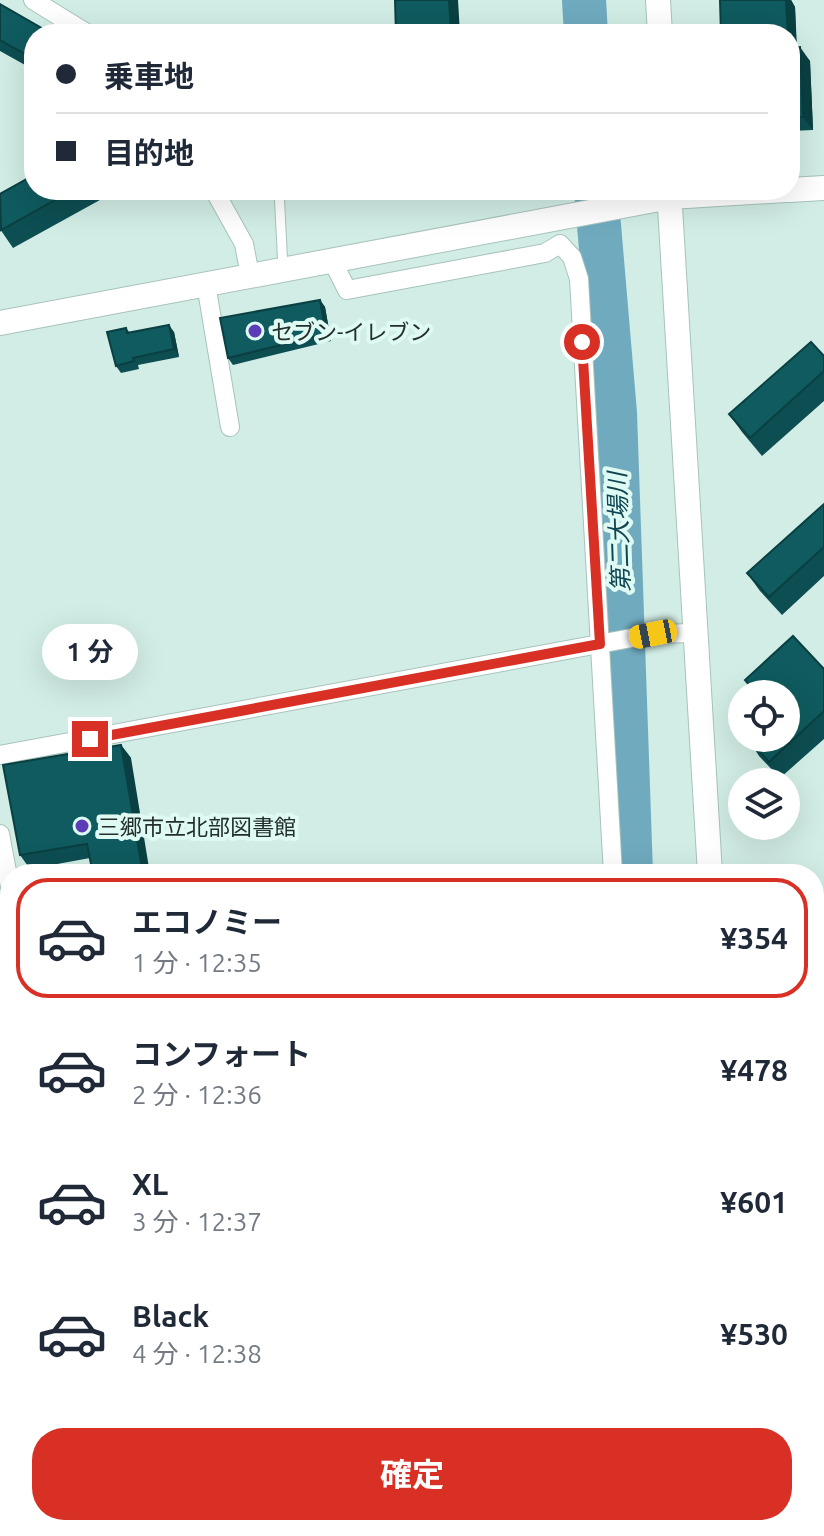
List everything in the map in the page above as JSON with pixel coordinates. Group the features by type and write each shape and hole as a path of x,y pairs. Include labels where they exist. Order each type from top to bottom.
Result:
{"street":[{"path":"33,0 72,24"},
{"path":"658,0 659,24"},
{"path":"800,189 824,188"},
{"path":"220,200 244,244 250,275"},
{"path":"0,323 635,200"},
{"path":"669,200 709,864"},
{"path":"332,260 347,290 545,253 560,244 572,257 579,279 612,864"},
{"path":"206,284 230,427"},
{"path":"0,755 653,634 695,633"},
{"path":"0,834 6,864"}],"lane":[{"path":"280,200 283,269"}],"building":[{"path":"395,0 449,0 450,24 396,24"},
{"path":"720,0 786,0 787,24 721,24"},
{"path":"0,4 35,24 24,24 24,53 0,40"},
{"path":"800,47 803,117 800,117"},
{"path":"24,181 24,200 55,200 1,230 0,194"},
{"path":"320,300 326,334 228,358 220,318"},
{"path":"169,325 174,349 133,358 134,361 116,366 107,332 126,328 127,333"},
{"path":"811,342 824,356 824,371 750,438 729,414"},
{"path":"824,504 824,547 769,597 747,573"},
{"path":"793,636 824,669 824,711 800,733 800,680 745,680"},
{"path":"121,745 141,864 91,864 87,844 20,855 3,765"},
{"path":"760,752 780,752 769,762"}],"waterway":[{"name":"第二大場川","path":"584,0 585,24"},
{"name":"第二大場川","path":"597,200 615,413 631,864"}],"place":[{"name":"セブン-イレブン","path":"255,331"},
{"name":"三郷市立北部図書館","path":"82,826"}],"route":[{"path":"90,739 600,644 582,342"}]}
